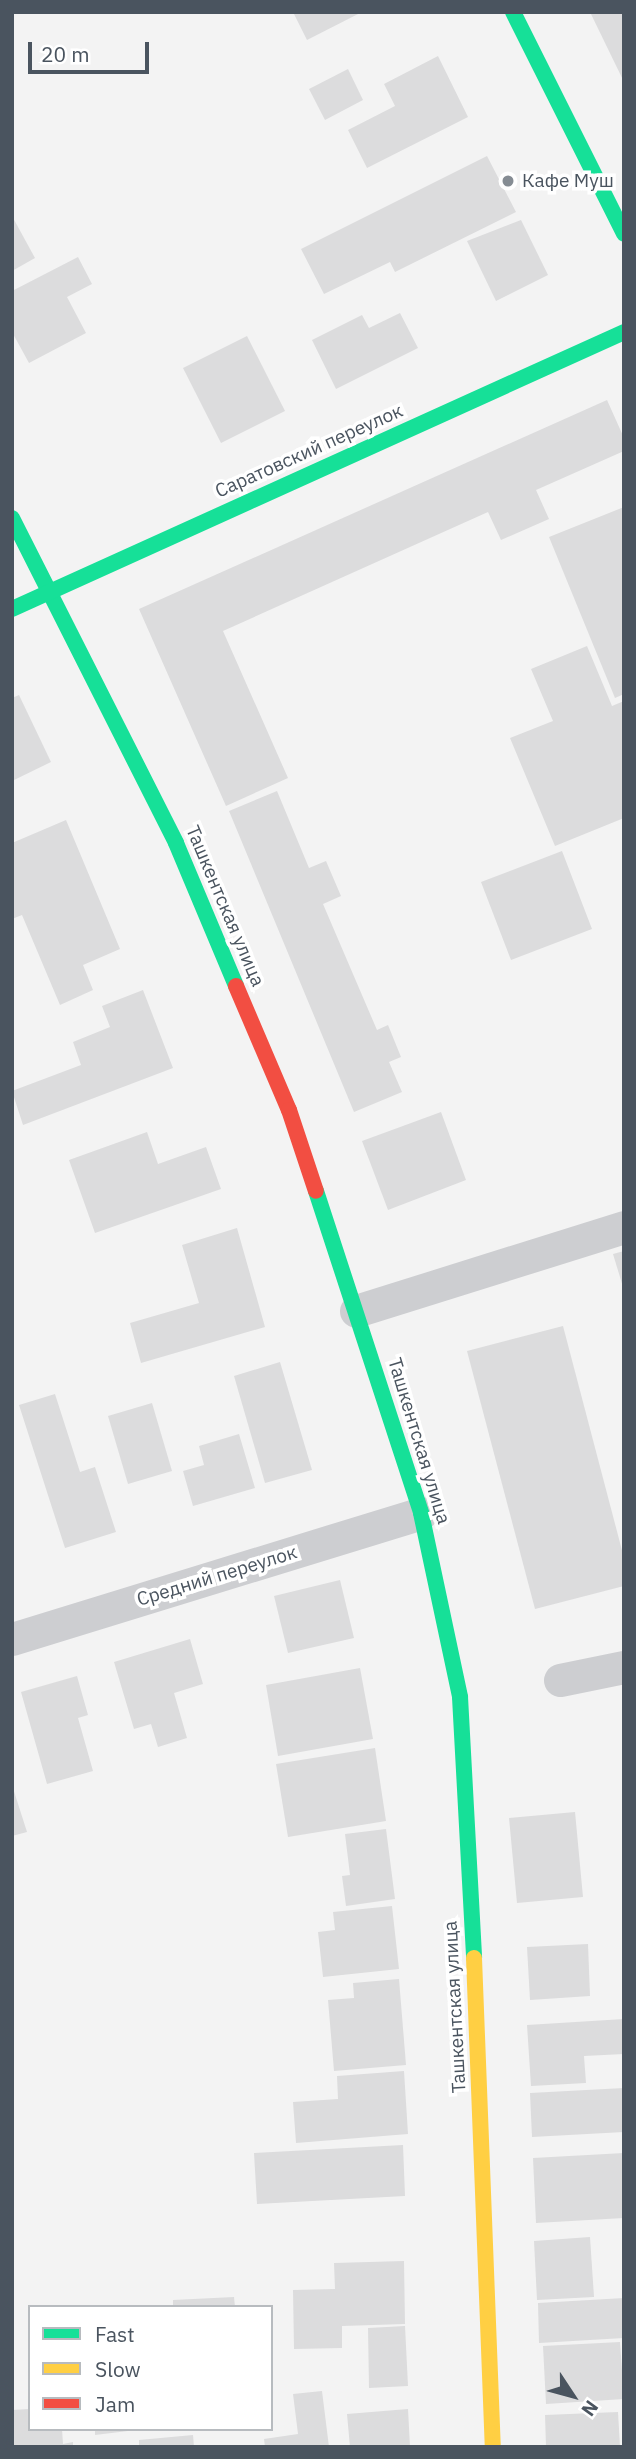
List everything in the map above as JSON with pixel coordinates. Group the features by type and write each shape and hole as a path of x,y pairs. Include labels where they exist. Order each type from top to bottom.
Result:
{"street":[{"path":"513,12 624,234"},
{"name":"Саратовский переулок","path":"12,609 624,332"},
{"name":"Ташкентская улица","path":"12,518 51,590 198,894 289,1110 421,1513 460,1697 476,1988 493,2447"},
{"path":"356,1311 624,1227"},
{"name":"Средний переулок","path":"12,1639 421,1513"},
{"path":"560,1680 624,1667"}],"building":[{"path":"293,12 362,12 307,40"},
{"path":"590,12 624,12 624,82"},
{"path":"438,56 468,117 367,168 348,130 395,106 384,84"},
{"path":"348,69 363,100 325,120 309,89"},
{"path":"487,156 516,212 395,272 390,262 324,294 301,249"},
{"path":"12,216 35,258 12,271"},
{"path":"521,220 548,275 496,301 467,241"},
{"path":"78,257 92,284 67,297 86,333 29,363 12,332 12,291"},
{"path":"400,313 418,348 336,389 312,340 362,315 369,328"},
{"path":"247,336 285,411 221,443 183,368"},
{"path":"607,400 624,438 624,451 536,490 549,519 501,540 488,512 223,631 288,778 226,806 139,609"},
{"path":"624,507 624,694 615,698 549,537"},
{"path":"587,646 612,706 624,701 624,818 555,846 510,738 553,721 531,669"},
{"path":"19,695 51,762 12,781 12,698"},
{"path":"277,791 309,868 326,861 341,896 323,904 377,1030 388,1025 401,1057 389,1062 402,1092 354,1112 229,811"},
{"path":"66,820 120,949 83,965 93,990 60,1005 22,915 12,919 12,843"},
{"path":"562,851 592,929 511,960 481,882"},
{"path":"143,990 173,1068 23,1125 12,1091 81,1065 73,1042 110,1027 102,1006"},
{"path":"441,1112 466,1180 388,1210 362,1141"},
{"path":"147,1132 158,1164 206,1147 221,1189 95,1233 69,1160"},
{"path":"237,1228 265,1327 141,1363 130,1323 199,1303 182,1245"},
{"path":"624,1251 624,1287 623,1287 613,1254"},
{"path":"563,1326 624,1558 624,1586 535,1609 467,1351"},
{"path":"280,1362 312,1470 265,1483 234,1376"},
{"path":"55,1394 80,1472 95,1467 116,1532 65,1548 19,1405"},
{"path":"152,1403 172,1471 128,1484 108,1416"},
{"path":"239,1434 255,1488 193,1506 183,1471 204,1465 199,1446"},
{"path":"340,1580 354,1638 288,1653 274,1596"},
{"path":"190,1639 203,1684 174,1693 187,1738 158,1747 151,1724 134,1729 114,1662"},
{"path":"360,1668 373,1739 278,1756 266,1685"},
{"path":"77,1676 88,1715 78,1718 93,1771 47,1784 21,1692"},
{"path":"375,1748 386,1821 288,1837 276,1764"},
{"path":"12,1785 27,1832 12,1836"},
{"path":"575,1812 583,1897 517,1903 509,1818"},
{"path":"386,1829 395,1899 346,1906 342,1876 350,1875 345,1834"},
{"path":"392,1906 399,1969 323,1977 318,1932 335,1930 333,1912"},
{"path":"588,1944 590,1996 530,2000 527,1947"},
{"path":"399,1979 406,2065 334,2071 328,2000 354,1998 353,1983"},
{"path":"624,2019 624,2054 584,2056 586,2083 531,2086 527,2025"},
{"path":"404,2071 408,2134 296,2143 293,2102 338,2099 337,2076"},
{"path":"624,2088 624,2132 532,2137 530,2093"},
{"path":"403,2145 405,2196 257,2204 254,2153"},
{"path":"624,2153 624,2218 536,2223 533,2158"},
{"path":"590,2237 594,2297 537,2300 534,2241"},
{"path":"404,2261 405,2324 342,2326 342,2348 294,2349 293,2290 335,2289 334,2263"},
{"path":"234,2297 235,2305 173,2305 173,2300"},
{"path":"624,2298 624,2338 539,2343 538,2303"},
{"path":"405,2326 408,2386 369,2388 368,2328"},
{"path":"620,2342 624,2399 546,2404 543,2346"},
{"path":"322,2391 329,2447 265,2447 264,2439 298,2434 293,2394"},
{"path":"28,2409 28,2431 62,2431 63,2444 73,2442 73,2447 12,2447 12,2410"},
{"path":"408,2409 410,2447 350,2447 347,2414"},
{"path":"618,2412 620,2447 546,2447 545,2415"},
{"path":"95,2431 128,2431 95,2435"},
{"path":"193,2435 194,2447 139,2447 139,2440"}],"traffic: fast":[{"path":"513,12 624,234"},
{"path":"12,609 624,332"},
{"path":"12,518 176,843 236,986"},
{"path":"316,1191 421,1513 460,1697 474,1958"}],"traffic: slow":[{"path":"474,1958 493,2447"}],"traffic: jam":[{"path":"236,986 289,1110 316,1191"}],"place":[{"name":"Кафе Муш","path":"508,181"}]}
